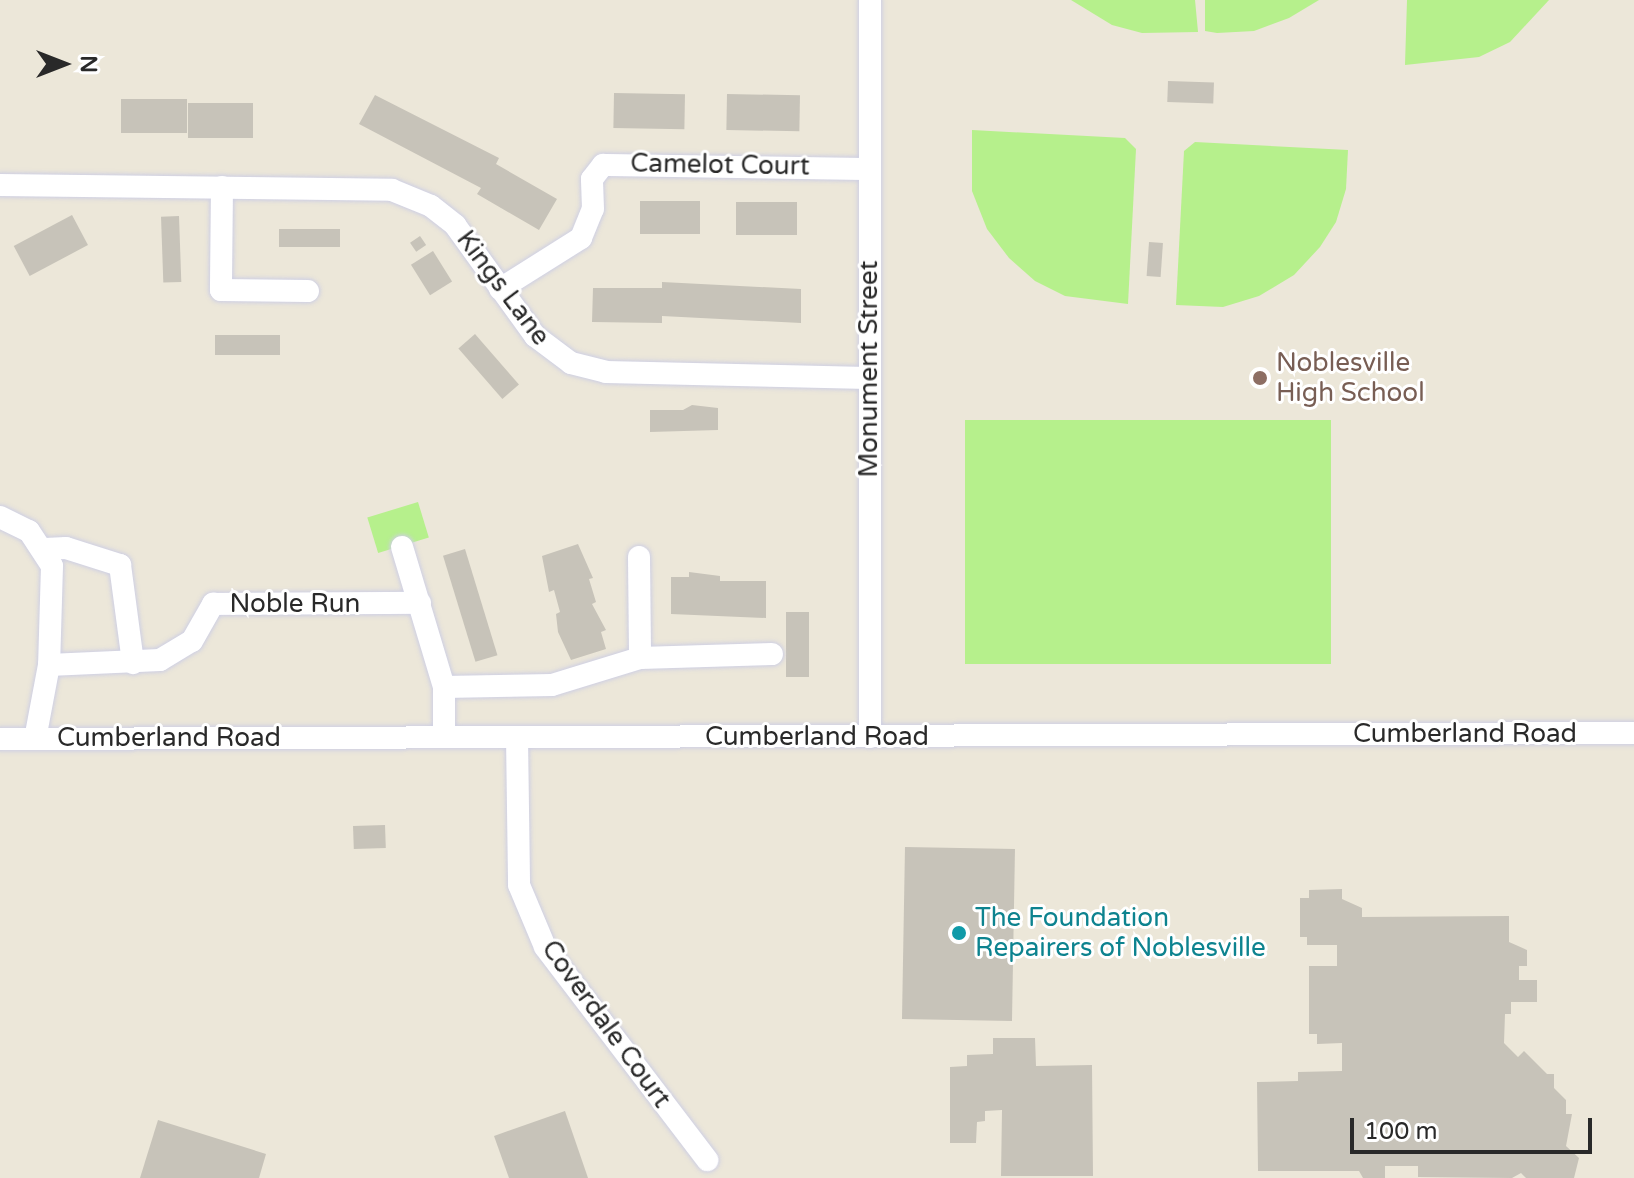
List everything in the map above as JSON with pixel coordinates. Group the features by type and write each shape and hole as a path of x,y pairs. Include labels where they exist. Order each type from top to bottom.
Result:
{"street":[{"name":"Monument Street","path":"870,0 870,737"},
{"name":"Camelot Court","path":"500,289 581,238 593,209 592,179 603,165 869,169"},
{"name":"Kings Lane","path":"0,184 374,187 411,195 466,236 500,289 550,351 588,369 868,378"},
{"path":"222,187 221,290 308,291"},
{"path":"0,517 29,531 45,549 54,584 49,665 35,739"},
{"path":"402,547 444,687 444,737"},
{"path":"45,549 66,548 120,565 133,663 49,665"},
{"path":"639,557 640,658"},
{"name":"Noble Run","path":"133,663 160,660 184,648 213,604 420,603"},
{"path":"444,687 552,685 640,658 772,654"},
{"name":"Cumberland Road","path":"0,739 1634,733"},
{"name":"Coverdale Court","path":"517,737 519,885 545,947 707,1160"}],"green space":[{"path":"1071,0 1195,0 1198,32 1142,33 1112,25"},
{"path":"1205,0 1319,0 1289,18 1254,31 1217,33 1205,31"},
{"path":"1407,0 1549,0 1510,42 1479,57 1405,65"},
{"path":"972,130 1125,138 1136,149 1128,304 1065,296 1035,281 1009,258 987,229 972,191"},
{"path":"1195,142 1348,150 1346,189 1336,222 1320,247 1294,275 1259,296 1223,307 1176,305 1184,151"},
{"path":"965,420 1331,420 1331,664 965,664"},
{"path":"418,502 429,537 378,553 367,517"}],"building":[{"path":"1168,81 1214,83 1213,104 1167,102"},
{"path":"614,93 685,94 684,129 613,128"},
{"path":"727,94 800,95 799,131 726,130"},
{"path":"375,95 499,158 496,164 557,199 539,230 477,194 481,188 359,124"},
{"path":"121,99 187,99 187,133 121,133"},
{"path":"188,103 253,103 253,138 188,138"},
{"path":"640,201 700,201 700,234 640,234"},
{"path":"736,202 797,202 797,235 736,235"},
{"path":"72,215 88,245 30,276 14,246"},
{"path":"179,216 181,282 163,283 161,217"},
{"path":"279,229 340,229 340,247 279,247"},
{"path":"420,236 426,245 416,252 410,243"},
{"path":"1149,242 1163,243 1161,277 1147,276"},
{"path":"433,251 452,282 430,295 411,265"},
{"path":"662,282 801,289 801,323 662,316 662,323 592,322 593,288 662,288"},
{"path":"475,334 519,385 502,399 458,348"},
{"path":"215,335 280,335 280,355 215,355"},
{"path":"692,405 718,408 718,430 650,432 650,410 683,410"},
{"path":"578,544 593,578 589,579 596,602 592,604 606,630 601,632 606,649 571,660 558,632 556,614 560,612 554,590 549,592 542,556"},
{"path":"465,549 497,655 475,662 443,556"},
{"path":"689,572 720,576 720,581 766,581 766,618 671,614 671,577 689,577"},
{"path":"786,612 809,612 809,677 786,677"},
{"path":"385,825 386,848 354,849 353,826"},
{"name":"The Foundation Repairers of Noblesville","path":"905,847 1015,849 1012,1021 902,1019"},
{"path":"1342,889 1342,899 1362,908 1362,917 1509,916 1509,942 1527,950 1527,966 1519,966 1519,980 1537,980 1537,1002 1511,1002 1511,1014 1505,1014 1504,1043 1518,1057 1524,1051 1547,1074 1554,1074 1554,1088 1566,1100 1566,1114 1572,1114 1566,1146 1579,1158 1574,1178 1526,1178 1521,1173 1512,1178 1418,1177 1418,1166 1385,1166 1385,1178 1363,1178 1359,1171 1258,1171 1257,1082 1298,1081 1298,1072 1342,1071 1342,1043 1317,1044 1317,1034 1309,1034 1309,966 1337,966 1337,945 1307,945 1307,937 1300,937 1300,898 1309,898 1309,890"},
{"path":"993,1038 1035,1038 1036,1066 1092,1065 1093,1176 1001,1176 1002,1110 985,1111 985,1121 977,1122 976,1143 950,1143 950,1067 967,1066 967,1055 993,1054"},
{"path":"565,1111 588,1178 509,1178 494,1136"},
{"path":"158,1120 266,1154 259,1178 140,1178"}],"place":[{"name":"Noblesville High School","path":"1260,378"},
{"name":"The Foundation Repairers of Noblesville","path":"959,933"}]}
